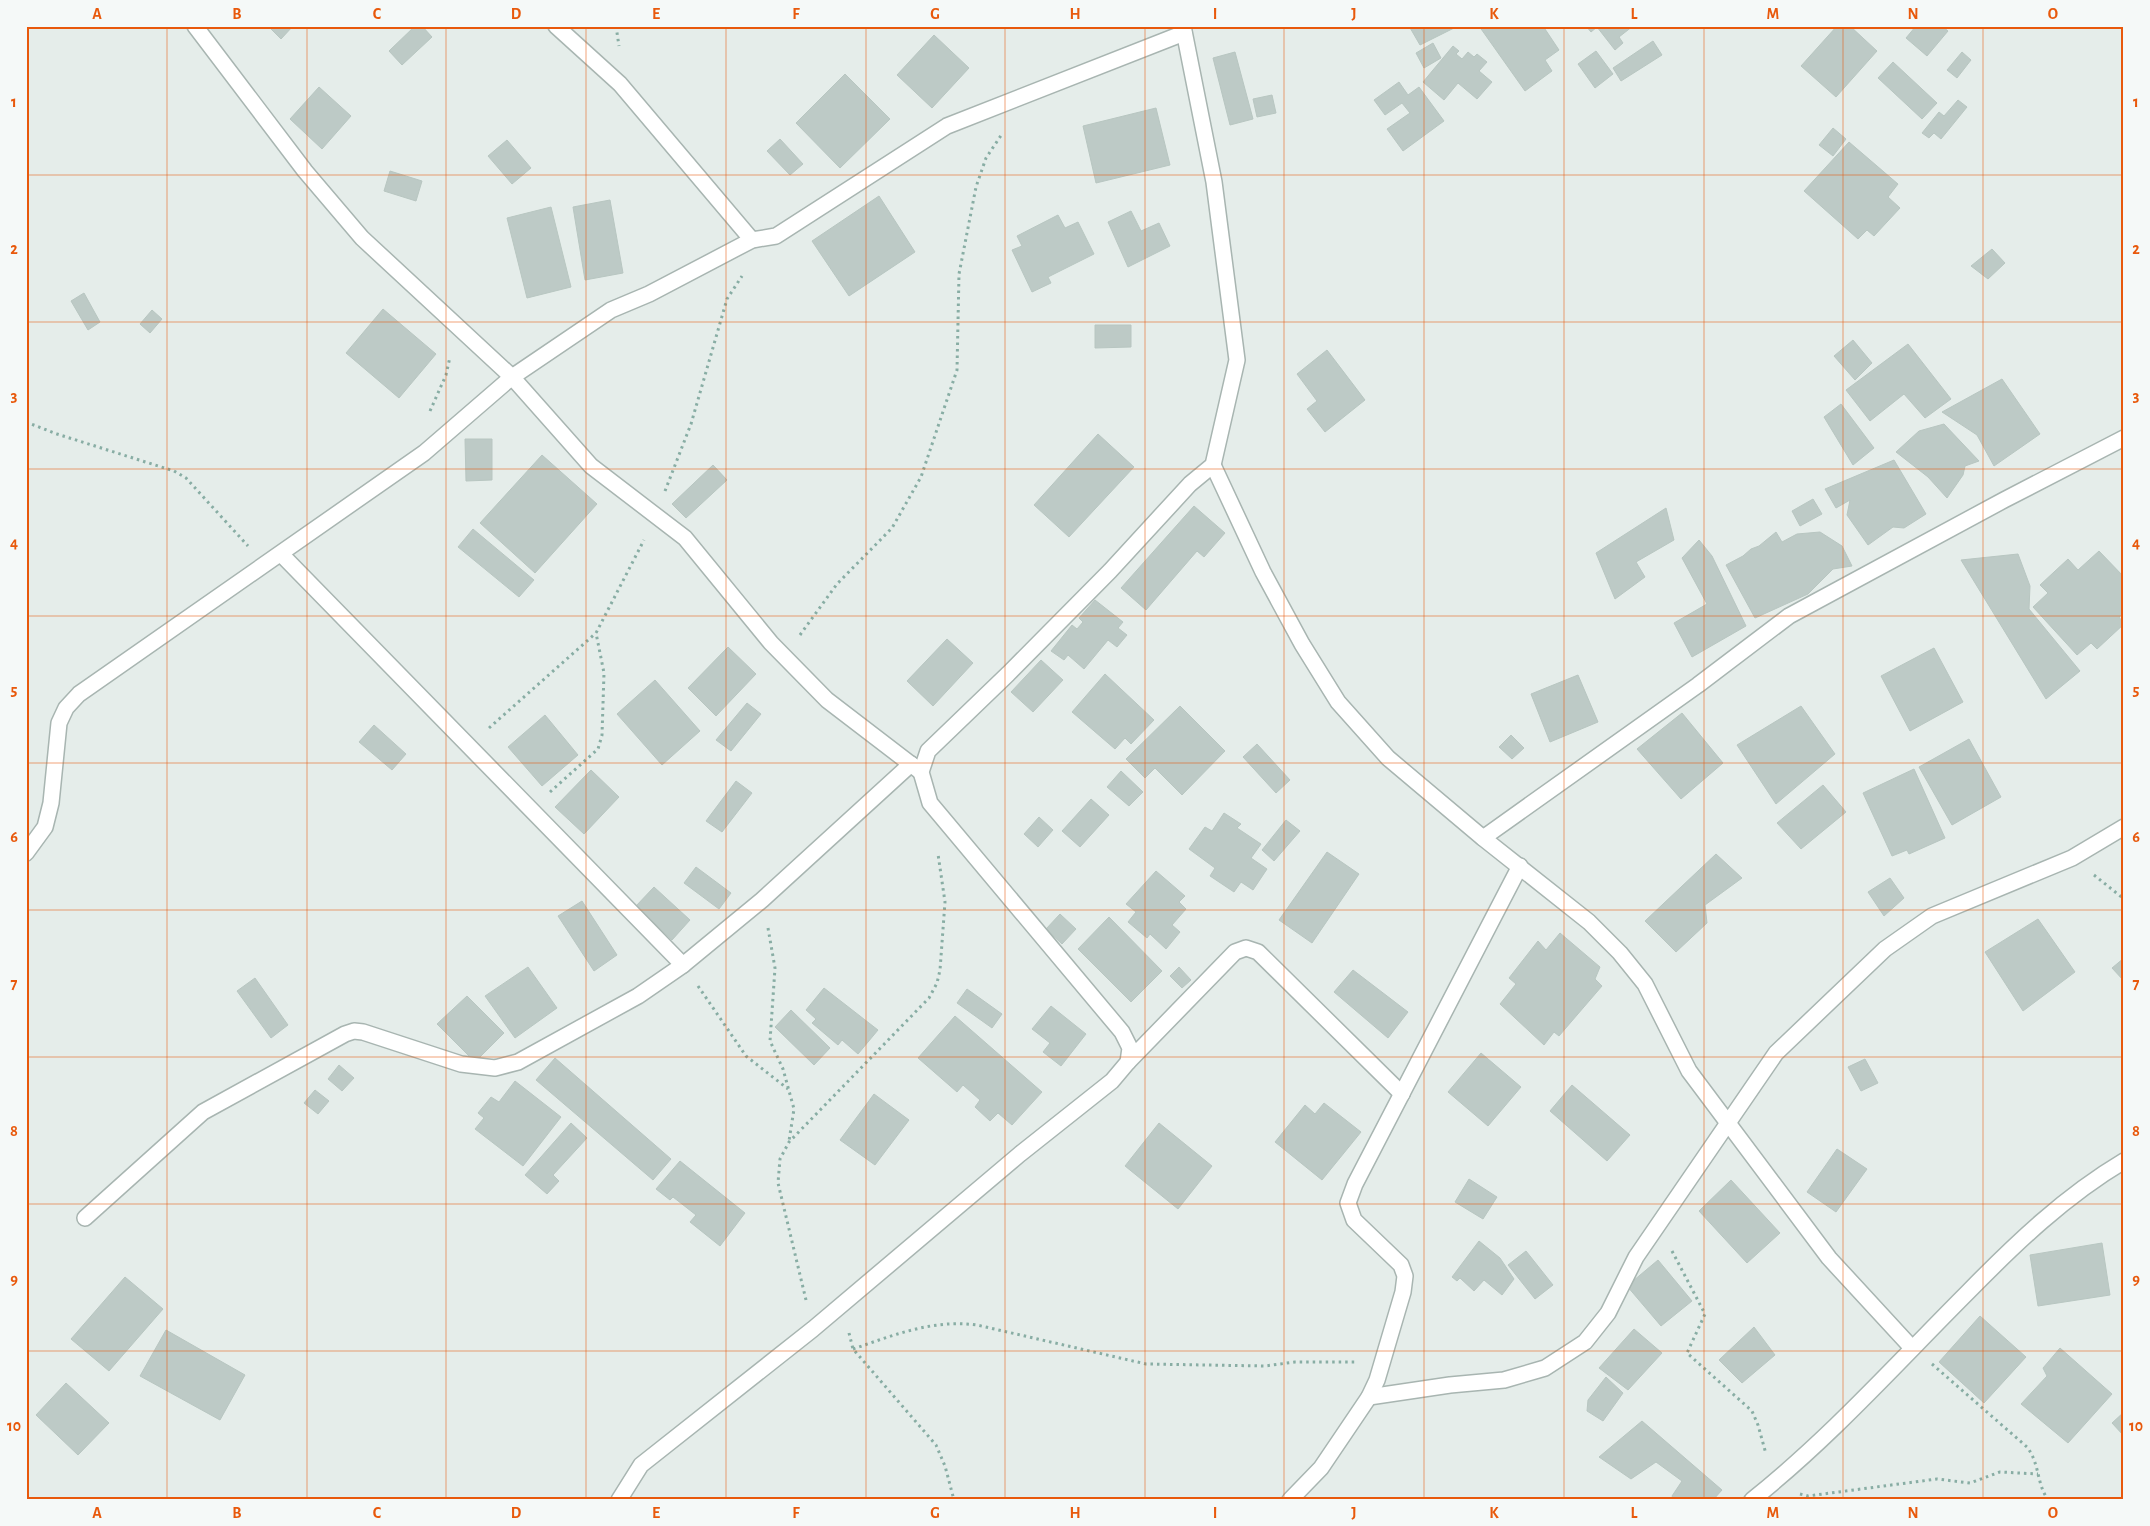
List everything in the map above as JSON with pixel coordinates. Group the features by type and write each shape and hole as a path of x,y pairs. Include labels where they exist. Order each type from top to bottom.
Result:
{"street":[{"path":"195,26 305,171 362,238 512,378 591,466 685,538 771,643 827,700 916,768 930,803 1122,1032 1130,1048 1128,1062"},
{"path":"556,26 620,84 752,240"},
{"path":"26,853 45,827 51,803 59,723 66,708 79,694 424,454 512,378 611,310 649,294 752,240 776,236 948,126 1184,30 1214,182 1237,360 1213,465 1190,484 1110,571 1008,674 928,751 916,768 683,965 638,996 518,1062 494,1068 461,1064 363,1032 354,1031 345,1034 203,1112 86,1218"},
{"path":"1483,838 1698,685 1789,616 2004,500 2124,438"},
{"path":"1213,465 1263,572 1302,644 1338,702 1388,758 1483,838 1589,922 1620,953 1645,984 1689,1071 1829,1258 1912,1348"},
{"path":"281,554 683,965"},
{"path":"1369,1397 1504,1380 1545,1368 1585,1342 1608,1313 1636,1257 1776,1054 1885,949 1932,916 2072,858 2124,826"},
{"path":"1290,1500 1321,1468 1369,1397 1377,1380 1403,1292 1405,1276 1401,1265 1354,1220 1348,1203 1355,1184 1520,866"},
{"path":"619,1500 641,1465 813,1329 1020,1154 1112,1081 1128,1062 1235,952 1246,948 1258,952 1402,1094"},
{"path":"1752,1500 1822,1439 2016,1243 2097,1177 2124,1161"}],"path":[{"path":"796,667 795,651 798,638 837,584 892,528 920,477 957,370 959,274 976,187 986,158 1028,94"},
{"path":"468,746 596,633 656,516 691,424 727,299 748,269"},
{"path":"424,454 425,423 446,375 450,356 446,316"},
{"path":"26,422 57,434 174,471 186,478 266,564"},
{"path":"531,810 598,749 602,735 604,673 596,633"},
{"path":"813,1329 778,1183 780,1159 789,1142 929,998 937,983 945,902 938,852"},
{"path":"2072,858 2124,899"},
{"path":"762,900 774,954 770,1041 783,1069 794,1109 789,1142"},
{"path":"683,965 746,1056 789,1090"},
{"path":"1636,1257 1672,1250 1705,1314 1687,1352 1752,1411 1758,1425 1774,1482 1794,1494 1808,1496 1937,1479 1970,1483 2000,1472 2038,1474"},
{"path":"841,1306 853,1349 936,1445 945,1466 954,1500"},
{"path":"853,1349 916,1328 957,1322 1146,1364 1265,1366 1315,1361 1382,1363"},
{"path":"1912,1348 2028,1447 2035,1456 2040,1487 2048,1500"}],"building":[{"path":"268,26 293,26 281,39"},
{"path":"415,26 422,26 432,37 402,65 389,51"},
{"path":"1409,26 1458,26 1420,45"},
{"path":"1479,26 1543,26 1559,50 1545,60 1552,71 1525,91"},
{"path":"1586,26 1633,26 1619,37 1623,43 1615,50 1597,27 1591,32"},
{"path":"1837,26 1850,26 1877,51 1836,97 1801,66"},
{"path":"1916,26 1942,26 1948,31 1927,56 1906,38"},
{"path":"934,35 969,68 932,108 897,75"},
{"path":"1653,41 1662,55 1621,81 1613,68"},
{"path":"1433,43 1441,58 1424,68 1416,53"},
{"path":"1453,46 1459,51 1456,54 1462,59 1468,52 1474,57 1477,54 1487,62 1479,71 1492,82 1477,99 1458,83 1444,100 1423,82"},
{"path":"1596,51 1613,74 1595,88 1578,64"},
{"path":"1235,52 1253,119 1230,125 1213,58"},
{"path":"1962,52 1971,60 1957,78 1947,70"},
{"path":"1893,62 1937,103 1922,119 1878,78"},
{"path":"845,74 890,119 840,168 796,123"},
{"path":"1399,82 1408,95 1419,87 1444,121 1403,151 1387,129 1410,113 1402,103 1385,115 1374,100"},
{"path":"319,87 351,116 322,149 290,119"},
{"path":"1272,95 1276,113 1257,117 1253,99"},
{"path":"1958,100 1967,107 1941,139 1934,133 1929,138 1922,133 1939,112 1944,116"},
{"path":"1156,108 1170,165 1096,183 1083,126"},
{"path":"1833,128 1846,139 1833,156 1819,145"},
{"path":"780,139 803,164 790,175 767,151"},
{"path":"507,140 531,168 512,184 488,156"},
{"path":"1849,142 1898,184 1888,197 1900,208 1874,236 1867,230 1858,239 1804,191"},
{"path":"390,171 422,181 416,201 384,191"},
{"path":"879,196 915,252 849,296 812,241"},
{"path":"610,200 623,273 585,280 573,207"},
{"path":"551,207 571,287 527,298 507,218"},
{"path":"1131,211 1141,231 1159,223 1170,246 1128,267 1108,222"},
{"path":"1058,215 1065,228 1078,222 1094,254 1048,277 1051,283 1032,292 1012,250 1022,246 1017,236"},
{"path":"1992,249 2005,263 1988,279 1971,266"},
{"path":"84,293 100,322 88,330 71,301"},
{"path":"383,309 436,354 399,398 346,353"},
{"path":"152,310 162,319 150,333 140,324"},
{"path":"1095,325 1131,325 1131,347 1095,348"},
{"path":"1853,340 1872,363 1855,380 1834,356"},
{"path":"1908,344 1951,399 1925,418 1904,394 1870,421 1846,390"},
{"path":"1327,350 1365,400 1325,432 1307,409 1317,401 1297,374"},
{"path":"2002,379 2040,434 1994,466 1977,435 1942,412"},
{"path":"1841,404 1874,448 1853,465 1824,417"},
{"path":"1944,424 1979,461 1965,466 1963,475 1947,498 1928,477 1896,452 1919,431"},
{"path":"1098,434 1134,467 1069,537 1034,505"},
{"path":"465,439 492,439 492,480 466,481"},
{"path":"542,455 597,504 535,573 480,523"},
{"path":"1894,460 1926,514 1904,528 1893,527 1868,545 1847,515 1850,500 1836,508 1825,489"},
{"path":"713,465 727,480 686,518 672,504"},
{"path":"1813,499 1822,514 1800,526 1792,511"},
{"path":"1194,506 1225,533 1204,557 1197,551 1146,610 1121,588"},
{"path":"1666,508 1674,540 1636,562 1645,577 1615,599 1596,553"},
{"path":"473,529 534,580 519,597 458,547"},
{"path":"1776,532 1782,542 1797,534 1820,532 1842,546 1852,566 1833,569 1808,594 1755,618 1726,565 1759,546"},
{"path":"1699,540 1712,556 1746,626 1692,657 1674,623 1707,604 1682,558"},
{"path":"2099,551 2124,577 2124,613 2119,617 2124,624 2097,649 2091,643 2077,655 2033,607 2048,593 2040,585 2068,559 2078,570"},
{"path":"2018,554 2030,586 2029,609 2080,671 2046,699 1961,560"},
{"path":"1095,600 1123,622 1118,628 1127,635 1117,647 1108,640 1084,669 1068,655 1064,660 1051,651 1072,625 1077,629 1083,622 1079,618"},
{"path":"947,639 973,663 933,706 907,681"},
{"path":"728,647 756,674 716,716 688,688"},
{"path":"1934,648 1963,702 1910,731 1881,676"},
{"path":"1041,660 1063,680 1033,712 1011,692"},
{"path":"1105,674 1154,720 1131,744 1125,738 1115,749 1072,712"},
{"path":"1578,675 1598,722 1550,742 1531,694"},
{"path":"655,680 700,731 662,765 617,714"},
{"path":"747,703 761,714 731,751 716,740"},
{"path":"1180,706 1225,751 1182,795 1155,768 1145,778 1126,759"},
{"path":"1801,706 1835,754 1776,804 1737,745"},
{"path":"1682,713 1723,763 1681,799 1637,749"},
{"path":"545,715 578,755 542,786 508,747"},
{"path":"374,725 406,754 392,770 359,742"},
{"path":"1511,735 1524,748 1512,759 1499,747"},
{"path":"1969,739 2001,797 1952,825 1919,767"},
{"path":"1257,744 1290,780 1276,793 1243,757"},
{"path":"1914,769 1945,838 1909,854 1907,850 1892,856 1863,793"},
{"path":"591,770 619,797 584,834 555,807"},
{"path":"1121,771 1143,792 1129,806 1107,787"},
{"path":"736,781 752,793 722,832 706,821"},
{"path":"1823,785 1846,812 1801,849 1777,823"},
{"path":"1091,799 1109,815 1080,847 1062,831"},
{"path":"1224,813 1241,824 1237,828 1261,844 1251,858 1267,869 1253,890 1241,882 1234,892 1210,876 1215,868 1189,849 1205,827 1212,831"},
{"path":"1039,817 1053,830 1038,847 1024,834"},
{"path":"1286,820 1300,831 1274,861 1262,850"},
{"path":"1327,852 1359,874 1312,943 1279,920"},
{"path":"1716,854 1742,878 1705,905 1707,923 1676,952 1645,921"},
{"path":"696,867 731,893 719,909 684,883"},
{"path":"1156,871 1185,896 1179,902 1186,909 1172,925 1180,932 1166,949 1150,934 1147,938 1128,922 1136,912 1126,904"},
{"path":"1890,878 1904,898 1884,916 1868,892"},
{"path":"654,887 690,920 672,940 636,906"},
{"path":"582,901 617,955 594,971 558,916"},
{"path":"1060,914 1076,929 1062,944 1046,929"},
{"path":"1109,917 1162,971 1131,1002 1078,949"},
{"path":"2038,919 2075,972 2023,1011 1985,952"},
{"path":"1560,933 1600,967 1595,979 1602,986 1559,1036 1554,1032 1544,1045 1500,1004 1516,984 1509,978 1538,941 1546,950"},
{"path":"2124,958 2124,981 2112,968"},
{"path":"528,967 557,1008 515,1038 485,996"},
{"path":"1179,967 1191,980 1182,988 1170,976"},
{"path":"1353,970 1408,1012 1388,1038 1334,992"},
{"path":"255,978 288,1025 271,1038 237,991"},
{"path":"824,988 878,1030 858,1054 842,1040 838,1045 812,1023 816,1019 806,1010"},
{"path":"967,989 1002,1014 992,1028 957,1003"},
{"path":"467,996 504,1033 475,1062 437,1024"},
{"path":"1051,1006 1086,1034 1061,1066 1043,1052 1050,1043 1032,1029"},
{"path":"791,1010 830,1048 814,1065 775,1027"},
{"path":"955,1016 1042,1092 1012,1125 998,1113 990,1121 975,1107 980,1100 963,1085 957,1092 918,1058"},
{"path":"1481,1053 1521,1087 1488,1126 1448,1092"},
{"path":"555,1058 671,1159 653,1180 536,1080"},
{"path":"1865,1059 1878,1083 1861,1091 1848,1067"},
{"path":"339,1065 354,1078 342,1091 328,1079"},
{"path":"515,1081 561,1117 523,1166 475,1129 484,1118 478,1113 491,1097 499,1102"},
{"path":"1572,1085 1630,1135 1607,1161 1550,1111"},
{"path":"315,1090 329,1101 318,1114 304,1103"},
{"path":"874,1094 909,1120 875,1165 840,1140"},
{"path":"1324,1103 1361,1132 1322,1180 1275,1142 1305,1105 1315,1114"},
{"path":"571,1123 587,1138 553,1175 559,1181 547,1194 525,1175"},
{"path":"1159,1123 1212,1166 1178,1209 1125,1166"},
{"path":"1837,1149 1867,1169 1836,1212 1807,1192"},
{"path":"680,1161 745,1213 720,1246 690,1222 696,1215 673,1197 670,1200 656,1189"},
{"path":"1469,1179 1497,1197 1483,1219 1455,1202"},
{"path":"1731,1180 1780,1233 1747,1263 1699,1211"},
{"path":"1479,1241 1500,1258 1514,1279 1502,1295 1484,1280 1474,1291 1460,1278 1457,1281 1452,1277"},
{"path":"2102,1243 2110,1295 2038,1306 2030,1255"},
{"path":"1526,1251 1553,1285 1535,1299 1508,1265"},
{"path":"1658,1260 1692,1301 1661,1326 1627,1286"},
{"path":"125,1277 163,1309 109,1371 71,1339"},
{"path":"1980,1316 2026,1357 1984,1403 1939,1362"},
{"path":"1754,1327 1775,1355 1742,1383 1719,1360"},
{"path":"1634,1329 1662,1353 1628,1390 1599,1368"},
{"path":"166,1330 245,1375 220,1420 140,1376"},
{"path":"2060,1348 2112,1394 2068,1443 2021,1404 2047,1376 2043,1368"},
{"path":"1606,1377 1623,1393 1603,1421 1587,1411 1588,1400"},
{"path":"66,1383 109,1423 78,1455 36,1415"},
{"path":"2124,1412 2124,1436 2112,1423"},
{"path":"1642,1421 1722,1490 1713,1500 1674,1500 1672,1496 1682,1481 1656,1462 1631,1479 1599,1457"}]}
